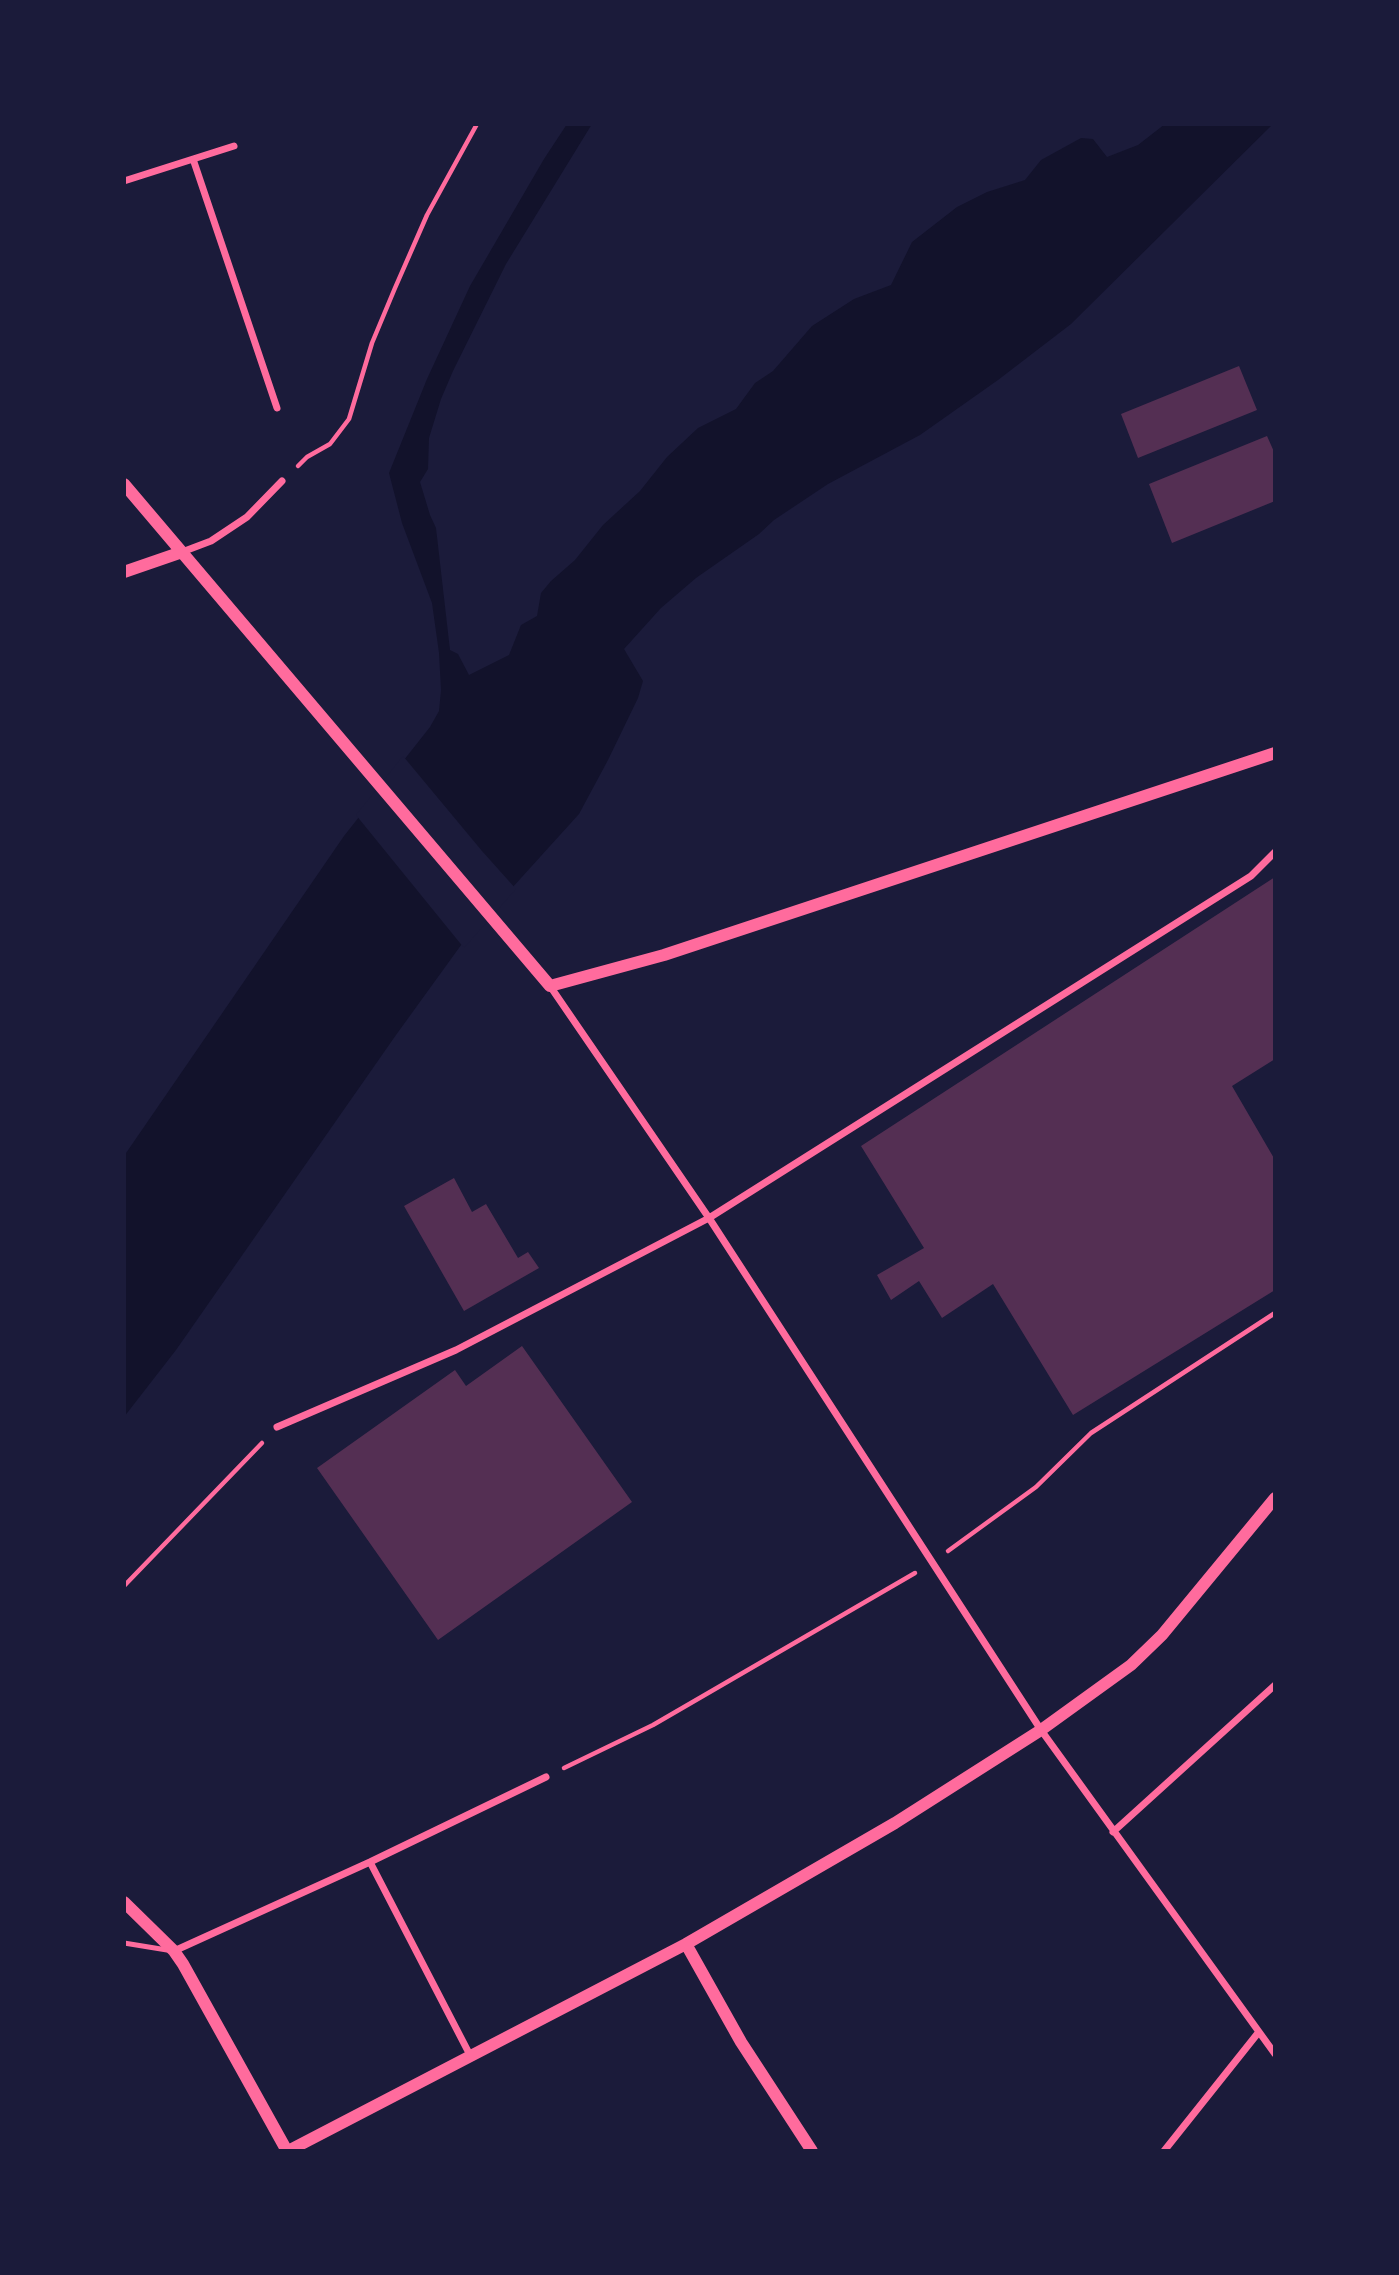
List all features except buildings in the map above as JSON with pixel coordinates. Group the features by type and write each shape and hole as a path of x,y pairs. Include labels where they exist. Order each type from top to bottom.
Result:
{"street":[{"path":"124,181 234,146"},
{"path":"193,159 276,408"},
{"path":"124,572 211,541 247,517 282,481"},
{"path":"124,484 550,986 709,1217 1041,1730 1275,2054"},
{"path":"550,986 664,954 1275,752"},
{"path":"277,1427 457,1350 709,1217 1251,876 1275,852"},
{"path":"124,1902 174,1951 288,2151 686,1944 895,1824 1041,1730 1130,1665 1162,1635 1275,1498"},
{"path":"1114,1832 1275,1685"},
{"path":"174,1951 370,1862 546,1777"},
{"path":"370,1862 471,2057"},
{"path":"686,1944 741,2042 812,2151"},
{"path":"1164,2151 1258,2033"}],"lane":[{"path":"124,1943 174,1951"}],"path":[{"path":"282,481 307,457 330,444 349,419 372,343 400,276 427,215 477,124"},
{"path":"546,1777 653,1724 933,1562 1036,1486 1091,1433 1275,1313"},
{"path":"124,1586 277,1427"}],"shaded area":[{"path":"567,124 592,124 506,264 453,371 429,438 428,469 420,482 436,528 450,650 458,654 469,675 509,655 521,625 537,616 541,593 575,560 603,525 640,491 667,457 698,428 736,409 755,383 773,371 812,326 854,299 891,285 912,242 957,207 987,192 1025,180 1041,160 1081,138 1093,139 1107,157 1138,145 1165,124 1273,124 1071,324 920,435 828,484 774,520 759,534 696,578 661,608 624,649 643,681 638,698 579,814 464,941 176,1350 124,1417 124,1156 344,836 430,727 439,711 439,653 432,603 402,523 389,473 427,379 470,286"}],"pier":[{"path":"403,756 516,889 464,948 356,815"}]}
